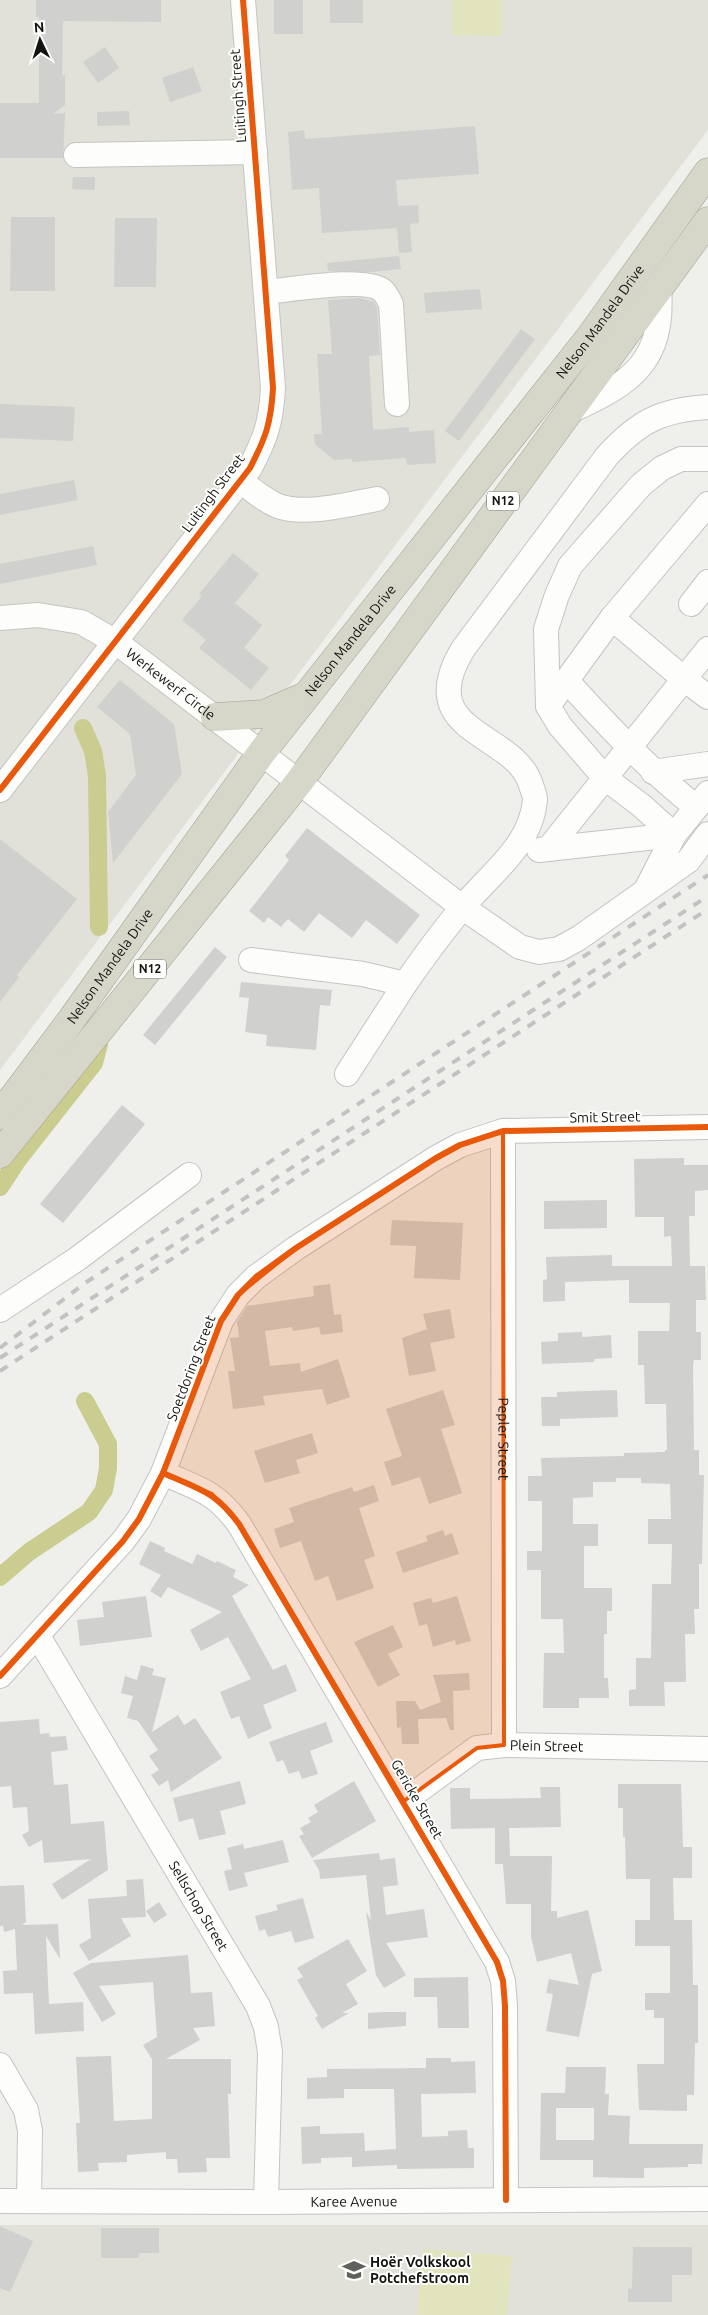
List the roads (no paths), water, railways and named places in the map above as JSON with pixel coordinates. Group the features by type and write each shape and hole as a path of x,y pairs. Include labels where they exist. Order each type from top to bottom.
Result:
{"highway":[{"name":"Nelson Mandela Drive","path":"0,1115 72,1019 262,752 590,338 708,172"},
{"name":"Nelson Mandela Drive","path":"0,1154 299,782 708,221"},
{"path":"215,717 264,714 307,695"}],"street":[{"name":"Luitingh Street","path":"0,790 250,468 266,438 272,414 273,388 243,0"},
{"path":"76,155 255,152"},
{"path":"266,292 347,284 366,284 382,290 391,304 397,404"},
{"path":"347,1074 404,984 462,907 511,854 530,820 535,798 528,775 515,760 468,727 454,710 448,689 453,665 601,464 628,434 654,417 686,408 708,407"},
{"path":"674,835 642,806 605,778 560,726 548,706 546,629 556,594 570,566 641,485 662,468 681,459 708,458"},
{"path":"240,480 262,498 279,506 301,510 377,499"},
{"path":"548,706 612,618 706,509"},
{"path":"691,604 708,582"},
{"name":"Werkewerf Circle","path":"0,618 38,615 81,622 116,642 462,907 520,947 538,952 559,949 579,938 644,894 688,861"},
{"path":"612,618 708,697"},
{"path":"549,848 708,649"},
{"path":"567,681 628,748 653,772 702,800 674,835 644,894"},
{"path":"653,772 708,764"},
{"path":"688,861 708,834"},
{"path":"511,854 549,848 674,835"},
{"path":"688,861 708,849"},
{"path":"251,960 363,974 404,984"},
{"name":"Smit Street","path":"503,1131 708,1127"},
{"name":"Soetdoring Street","path":"0,1676 123,1541 139,1519 163,1473 220,1321 238,1295 256,1277 296,1248 436,1158 460,1145 503,1131"},
{"name":"Pepler Street","path":"503,1131 504,1745"},
{"path":"0,1310 77,1260 190,1175"},
{"name":"Gericke Street","path":"163,1473 212,1494 226,1506 240,1524 497,1962 503,1981 506,2200"},
{"name":"Sellschop Street","path":"38,1636 258,2006 266,2027 270,2052 266,2202"},
{"name":"Plein Street","path":"404,1801 477,1748 504,1745 708,1748"},
{"path":"0,2065 26,2110 30,2131 30,2201"},
{"name":"Karee Avenue","path":"0,2201 266,2202 708,2199"}],"waterway":[{"path":"83,728 93,751 97,776 99,927"},
{"path":"0,1187 17,1161 94,1063 99,1044"},
{"path":"0,1577 29,1552 89,1512 104,1490 108,1468 108,1444 85,1401"}],"railway":[{"path":"0,1348 85,1283 708,875"},
{"path":"0,1358 708,896"},
{"path":"0,1371 708,909"}],"place":[{"name":"Hoër Volkskool Potchefstroom","path":"354,2270"}]}
